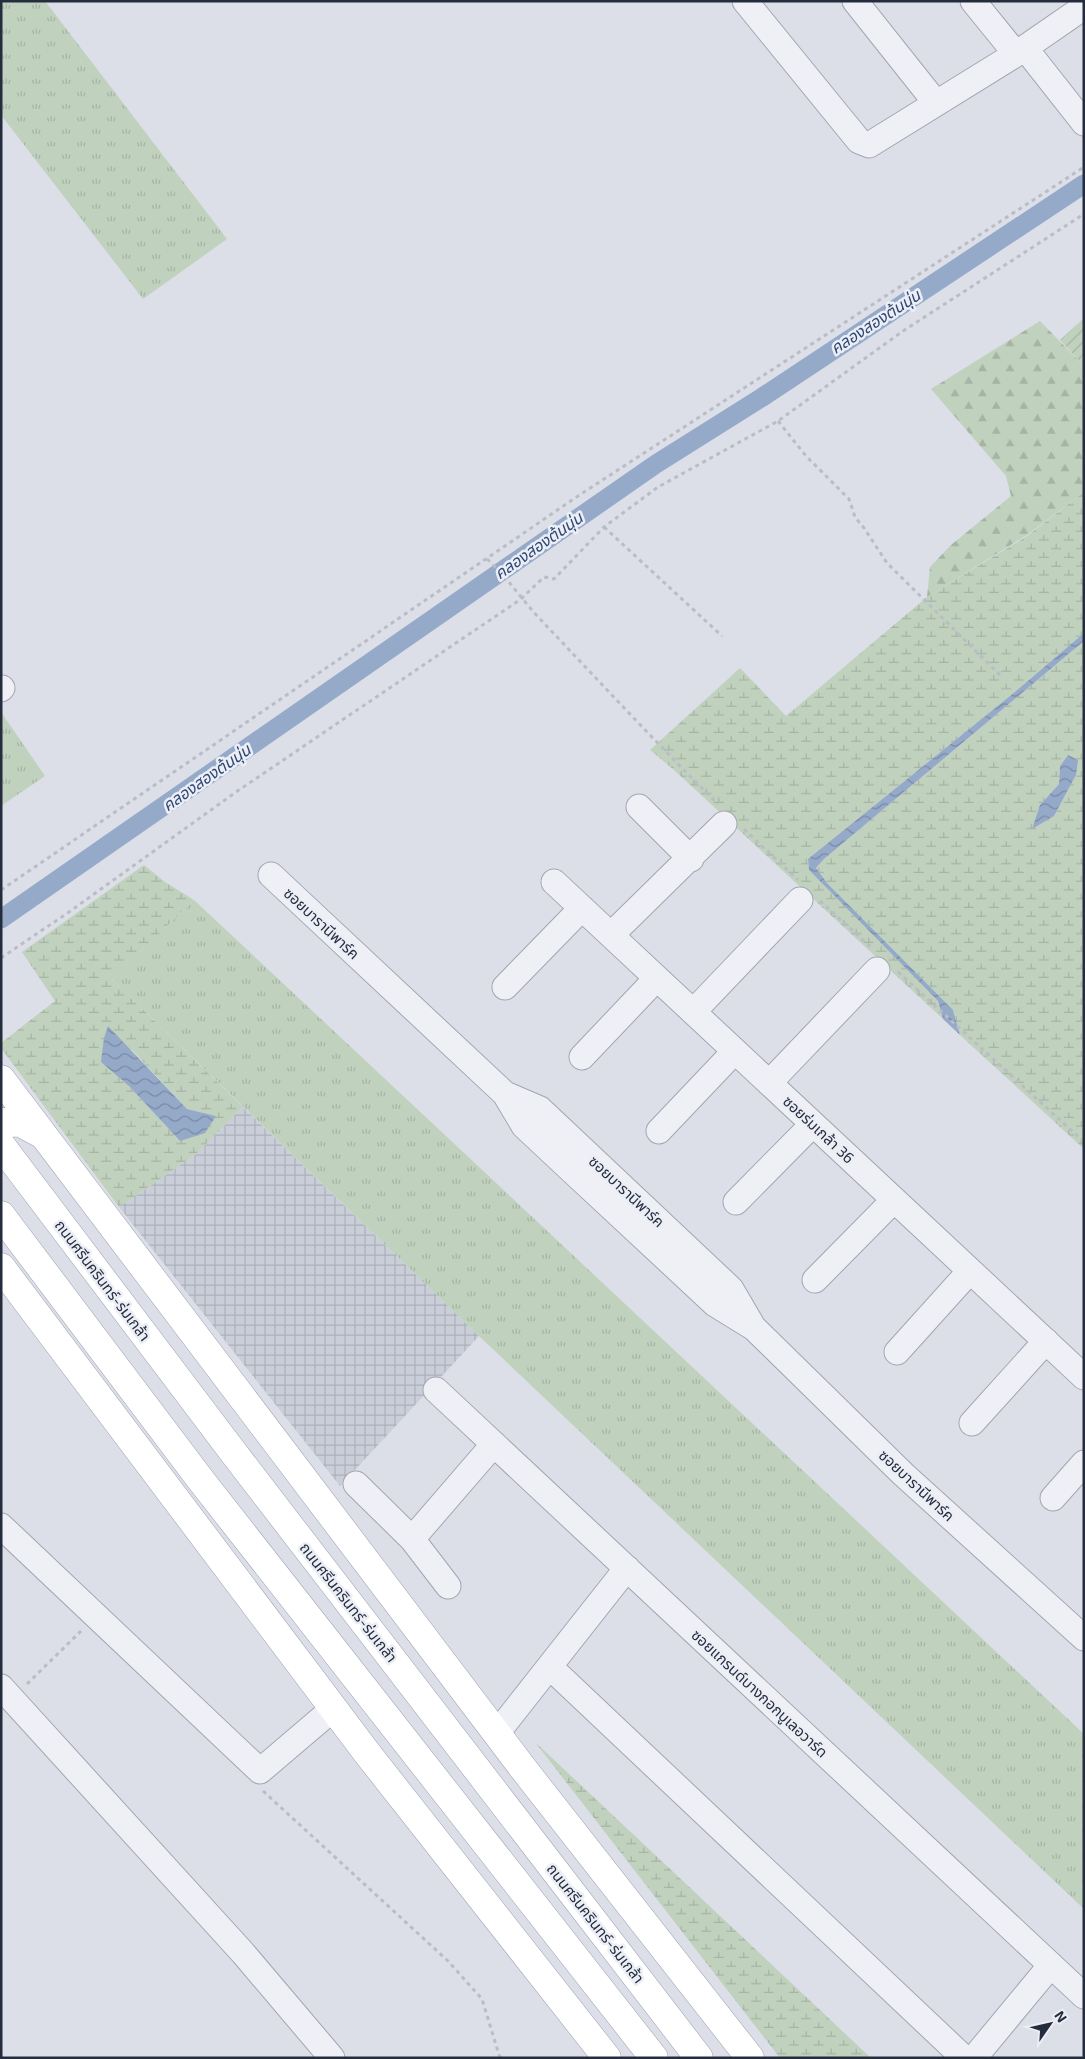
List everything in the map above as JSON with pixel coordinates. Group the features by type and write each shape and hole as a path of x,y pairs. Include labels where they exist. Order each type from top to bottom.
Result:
{"main road":[{"path":"1,1079 522,1767 750,2058"},
{"path":"1,1122 20,1123 43,1135"},
{"name":"ถนนศรีนครินทร์-ร่มเกล้า","path":"1,1145 233,1452 699,2058"},
{"path":"1,1215 200,1479 654,2058"},
{"path":"1,1267 367,1753 606,2058"},
{"path":"367,1753 579,1964"},
{"path":"522,1767 566,1848 649,1991"},
{"path":"495,1918 557,2003 582,2046 586,2058"},
{"path":"585,2030 602,2058"}],"street":[{"path":"745,1 859,142 864,145 873,144 1021,51 1084,7"},
{"path":"855,1 936,103"},
{"path":"973,1 1021,51 1084,123"},
{"path":"640,807 691,859"},
{"path":"611,935 730,820"},
{"name":"ซอยบารานีพาร์ค","path":"271,875 505,1094 540,1108 731,1289 754,1328 903,1474 1084,1638"},
{"name":"ซอยร่มเกล้า 36","path":"554,882 1084,1377"},
{"path":"693,1012 807,894"},
{"path":"505,987 582,908"},
{"path":"769,1083 883,964"},
{"path":"582,1057 657,978"},
{"path":"659,1131 735,1051"},
{"path":"736,1202 813,1124"},
{"path":"815,1280 894,1200"},
{"path":"897,1352 970,1271"},
{"path":"972,1423 1046,1342"},
{"name":"ซอยแกรนด์บางกอกบูเลอวาร์ด","path":"436,1390 1084,1996"},
{"path":"412,1539 494,1444"},
{"path":"1053,1498 1084,1463"},
{"path":"356,1484 412,1539 448,1586"},
{"path":"1,1526 260,1771 334,1708"},
{"path":"496,1733 627,1568"},
{"path":"550,1667 964,2058"},
{"path":"7,1693 243,1953 332,2058"},
{"path":"974,2058 1051,1965"}],"path":[{"path":"1,890 581,494 1084,167"},
{"path":"1,958 70,912 236,792 521,599 544,577 554,578 604,526 658,487 778,421 903,331 1084,214"},
{"path":"778,421 806,456 849,499 855,518 864,528 887,563 1000,675"},
{"path":"604,526 722,636"},
{"path":"487,559 497,568 521,599 730,820 883,964 1084,1142"},
{"path":"7,1693 85,1627"},
{"path":"259,1788 448,1961 482,1999 500,2058"}],"shaded area":[{"path":"243,1107 479,1336 340,1486 119,1207 195,1155"}],"green space":[{"path":"1,1 45,1 227,239 143,299 1,115"},
{"path":"1084,318 1084,366 1060,340"},
{"path":"1040,321 1084,366 1084,492 1027,535 927,597 930,567 951,545 1011,496 1006,476 931,389"},
{"path":"1084,492 1084,633 1010,696 808,859 809,870 938,1001 943,1019 650,750 740,668 786,716 927,597 1027,536"},
{"path":"1084,641 1084,1149 960,1035 953,1010 827,883 816,868 824,859","holes":["1068,755 1076,775 1054,816 1040,805 1059,784 1060,766"]},
{"path":"1,712 45,776 1,806"},
{"path":"144,865 165,882 194,900 112,979 243,1107 195,1155 119,1207 1,1048 1,1043 55,1001 22,952","holes":["131,1049 187,1109 216,1116 180,1141 129,1086"]},
{"path":"194,900 1084,1734 1084,1909 479,1336 112,979"},
{"path":"535,1742 871,2058 780,2058"}],"water":[{"path":"1084,633 1084,641 824,859 816,868 827,883 953,1010 960,1035 943,1019 938,1001 809,870 808,859 1010,696"},
{"path":"1068,755 1078,760 1076,775 1054,816 1032,829 1040,805 1059,784 1060,766"},
{"path":"108,1026 187,1109 216,1116 205,1133 180,1141 129,1086 101,1062 104,1038"}],"waterway":[{"name":"คลองสองต้นนุ่น","path":"1,919 656,464 761,398 1084,184"}]}
